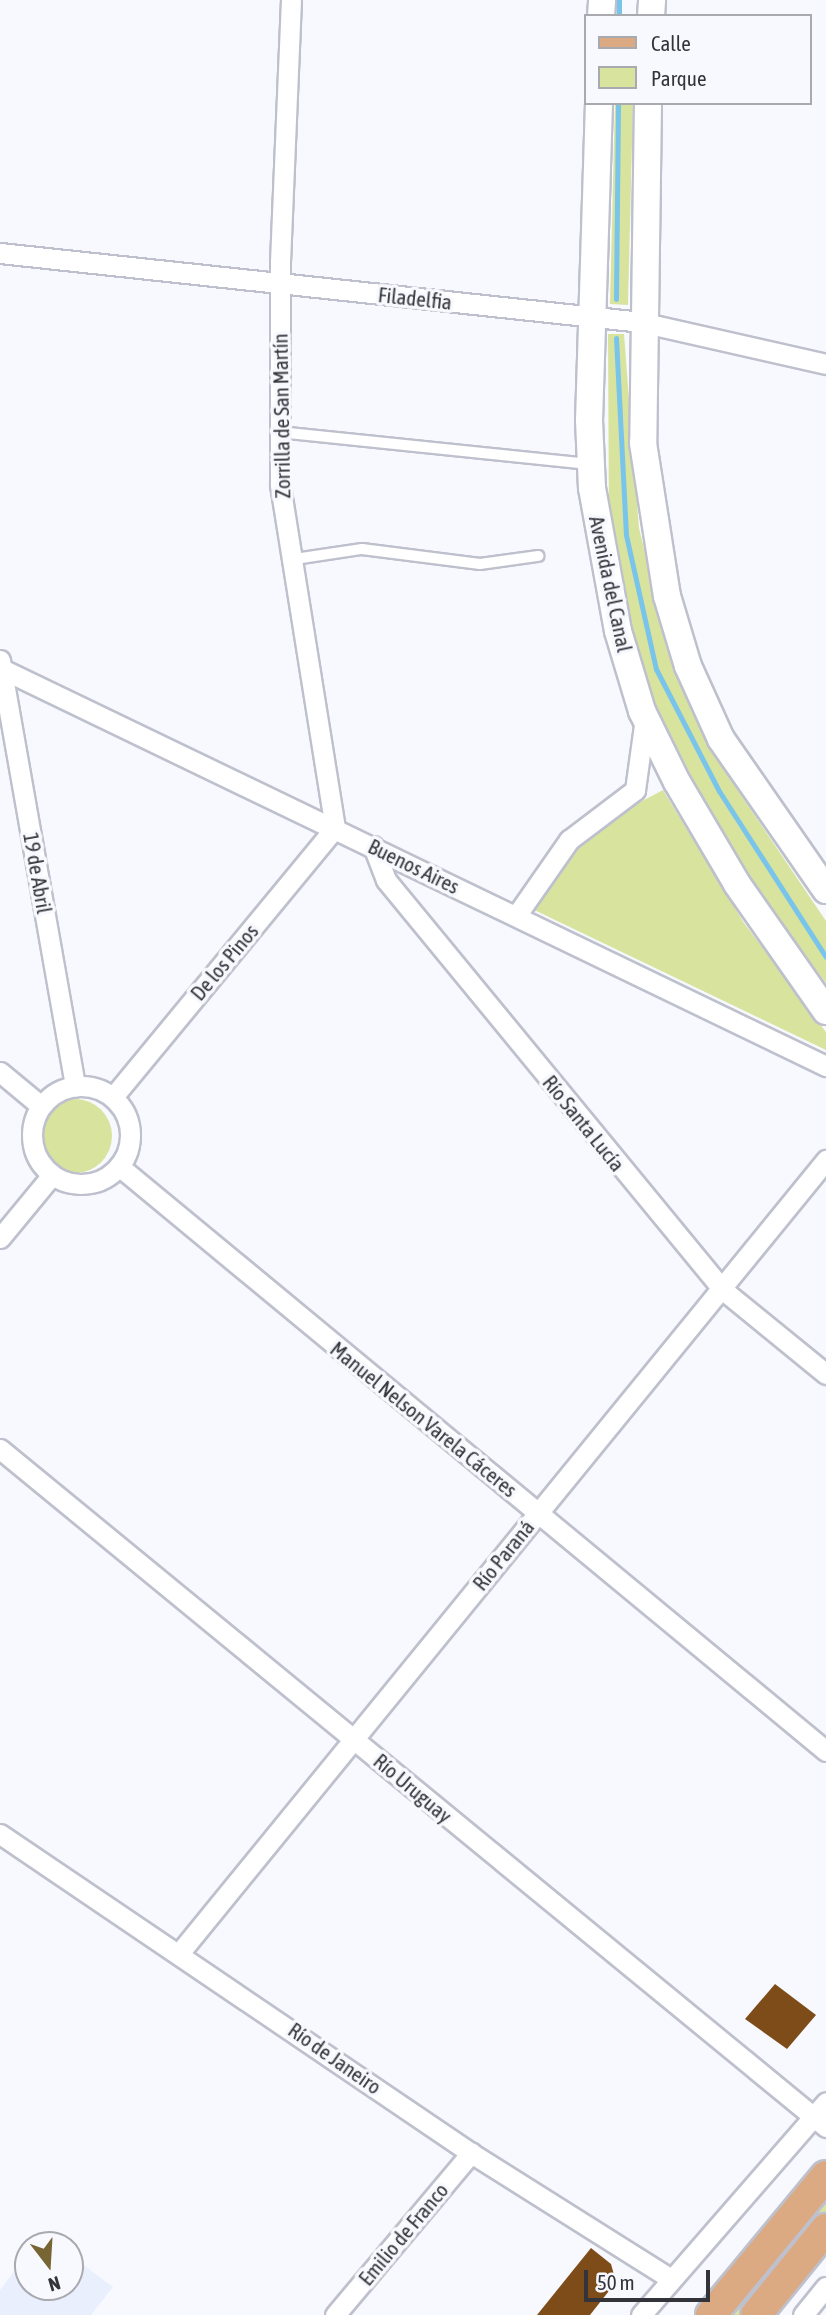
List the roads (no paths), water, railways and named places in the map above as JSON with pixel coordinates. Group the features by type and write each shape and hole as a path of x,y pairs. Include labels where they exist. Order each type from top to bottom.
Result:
{"main road":[{"path":"711,2315 826,2176"},
{"path":"756,2315 826,2229"}],"street":[{"name":"Zorrilla de San Martín","path":"291,0 280,284 278,432 288,560 330,768 335,828"},
{"name":"Avenida del Canal","path":"598,105 591,464 614,614 645,718 737,884 826,1012"},
{"path":"648,105 641,322 650,521 688,666 721,738 826,890"},
{"name":"Filadelfia","path":"0,253 641,322 826,364"},
{"name":"Buenos Aires","path":"1,666 826,1066"},
{"name":"19 de Abril","path":"1,666 75,1086"},
{"path":"516,916 569,840 635,789 645,718"},
{"name":"De los Pinos","path":"113,1097 335,828"},
{"name":"Río Santa Lucía","path":"373,846 386,880 723,1290 826,1374"},
{"path":"0,1072 41,1106"},
{"path":"75,1086 113,1097 130,1130 120,1167 80,1185 52,1175 32,1135 41,1106 75,1086"},
{"name":"Río Paraná","path":"181,1951 723,1290 826,1160"},
{"name":"Manuel Nelson Varela Cáceres","path":"120,1167 826,1751"},
{"path":"0,1238 52,1175"},
{"name":"Río Uruguay","path":"0,1449 826,2127"},
{"name":"Río de Janeiro","path":"0,1834 181,1951 471,2153 671,2279"},
{"path":"641,2315 809,2115 826,2102"},
{"name":"Emilio de Franco","path":"335,2315 471,2153"},
{"path":"803,2315 826,2287"}],"lane":[{"path":"278,432 591,464"},
{"path":"288,560 362,549 480,564 538,556"}],"waterway":[{"path":"619,0 619,14"},
{"path":"616,299 618,105"},
{"path":"616,338 626,535 656,669 719,791 826,957"}]}
